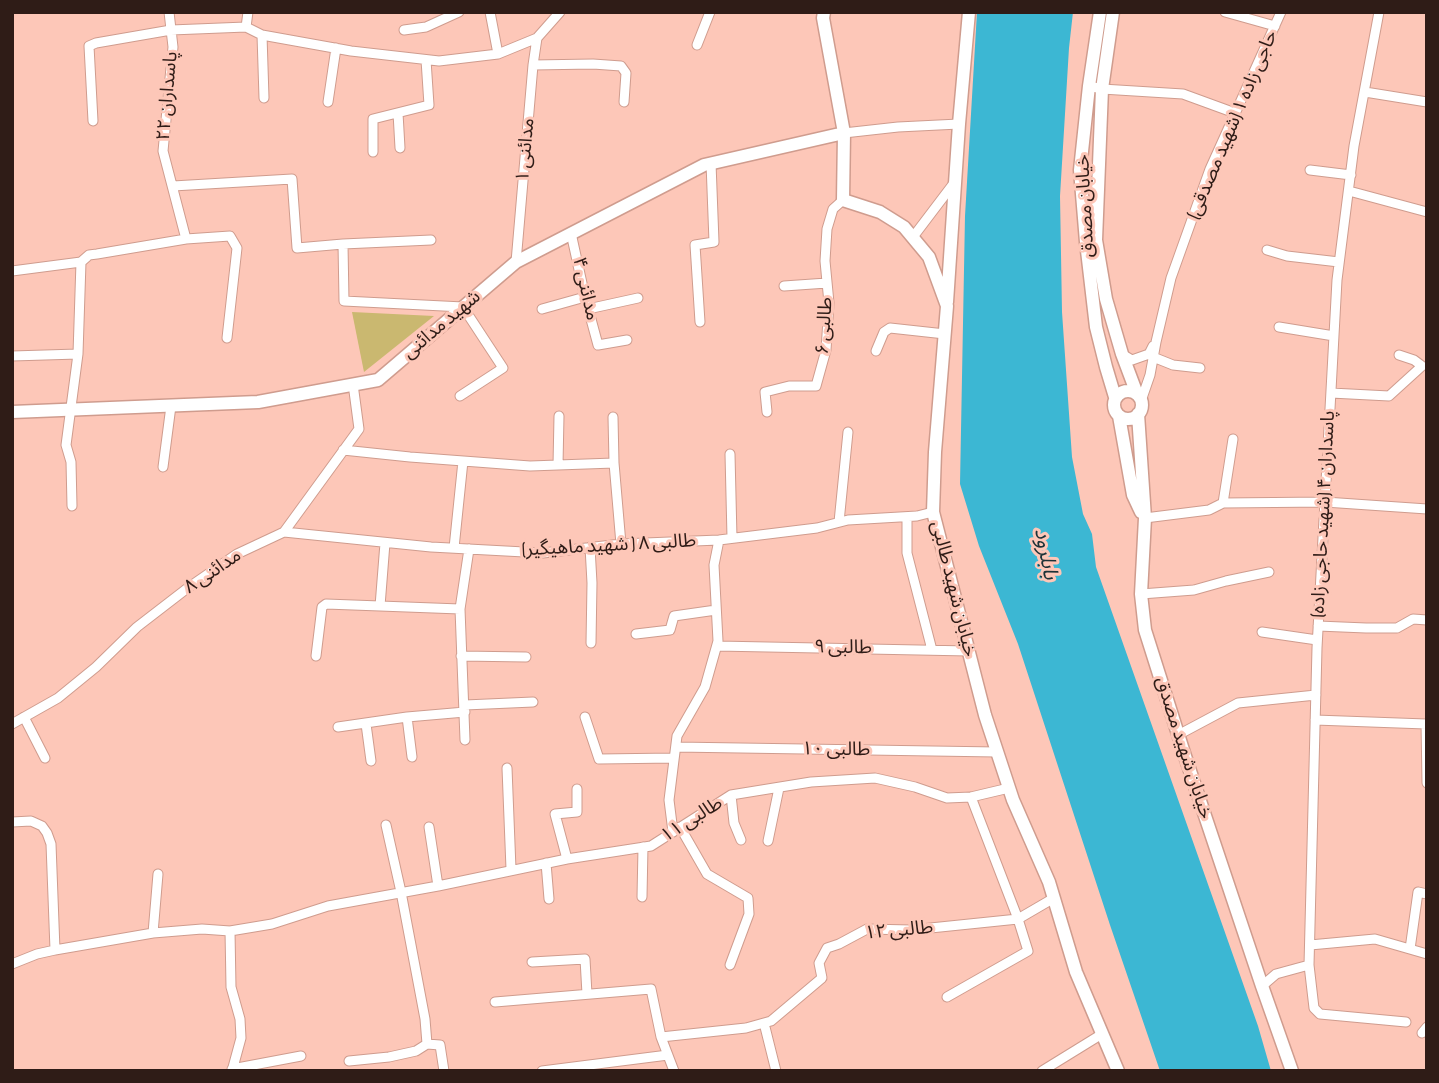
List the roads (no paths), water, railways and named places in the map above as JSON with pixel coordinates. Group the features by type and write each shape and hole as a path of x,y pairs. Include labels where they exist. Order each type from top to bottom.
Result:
{"street":[{"name":"پاسداران ۲۲","path":"169,12 173,47 163,151 186,239"},
{"path":"246,27 248,12"},
{"path":"404,30 426,27 459,12"},
{"path":"490,12 498,54"},
{"path":"93,121 89,46 96,43 171,30 246,27 262,35 336,48 439,61 498,54 537,37 561,12"},
{"path":"697,45 710,12"},
{"path":"824,12 844,134 844,200"},
{"path":"947,306 959,124 970,12"},
{"name":"خیابان مصدق","path":"1100,12 1080,170 1096,327 1115,397"},
{"name":"خیابان مصدق","path":"1113,12 1102,89 1096,240 1106,299 1122,354 1139,397"},
{"path":"1225,12 1275,26"},
{"name":"حاجی زاده ۱ (شهید مصدقی)","path":"1139,397 1150,375 1176,266 1210,169 1281,12"},
{"name":"پاسداران ۴ (شهید حاجی زاده)","path":"1379,12 1354,146 1339,262 1317,640 1309,965 1314,1008 1320,1014 1406,1022"},
{"path":"262,35 264,98"},
{"name":"مدائنی ۱","path":"516,262 537,37"},
{"path":"328,102 336,48"},
{"path":"373,152 373,119 429,105 426,60"},
{"path":"533,65 621,66 626,73 624,102"},
{"path":"1089,86 1183,93 1236,113"},
{"path":"1365,92 1427,102"},
{"path":"398,113 400,148"},
{"path":"844,134 898,127 959,124"},
{"name":"شهید مدائنی","path":"12,412 258,402 378,380 516,262 704,165 844,134"},
{"path":"700,322 695,245 714,242 711,163"},
{"path":"1310,170 1351,175"},
{"path":"173,186 292,179 297,248 431,240"},
{"path":"913,237 955,181"},
{"path":"1349,191 1427,212"},
{"name":"خیابان شهید طالبی","path":"844,200 880,212 913,237 929,257 947,306 933,512 997,752 1009,788 1049,882 1076,972 1118,1071"},
{"name":"طالبی ۶","path":"767,412 765,392 789,386 816,386 826,349 829,303 825,261 827,229 833,209 844,200"},
{"name":"مدائنی ۴","path":"572,233 598,345 628,340"},
{"path":"12,271 81,262 89,256 186,239 230,236 237,248 227,338"},
{"path":"343,244 344,301 463,307 503,368 460,396"},
{"path":"1267,250 1287,256 1339,262"},
{"path":"72,506 71,461 66,446 78,354 81,262"},
{"path":"784,286 827,283"},
{"path":"542,309 585,297"},
{"path":"588,309 638,298"},
{"path":"1279,327 1334,336"},
{"path":"876,351 884,332 890,328 944,334"},
{"path":"1122,354 1132,360 1145,356 1156,342"},
{"path":"12,356 78,354"},
{"path":"1331,393 1389,396 1424,368 1414,360 1399,355"},
{"path":"1153,357 1173,365 1200,368"},
{"name":"مدائنی ۸","path":"12,724 58,698 96,667 137,627 185,590 237,554 284,532 359,429 353,384"},
{"path":"1119,416 1127,419 1135,417 1142,408 1139,397 1121,392 1115,397 1113,405 1119,416 1133,495 1145,518 1209,510 1223,503 1325,502 1427,509"},
{"path":"163,467 171,406"},
{"name":"خیابان شهید مصدق","path":"1138,414 1145,518 1141,594 1145,630 1292,1071"},
{"path":"558,466 559,416"},
{"path":"613,417 621,544"},
{"path":"839,522 848,432"},
{"path":"1223,503 1233,439"},
{"path":"343,450 530,466 614,463"},
{"path":"730,453 732,538"},
{"path":"454,548 463,461"},
{"name":"طالبی ۸ ( شهید ماهیگیر)","path":"284,532 385,543 543,553 621,544 719,540 817,528 848,520 907,517 933,512"},
{"path":"907,517 907,553 932,650"},
{"path":"719,540 714,565 718,641 705,687 677,736 669,800 676,829 707,874 748,898 749,914 730,965"},
{"path":"380,606 385,543"},
{"path":"590,547 591,642"},
{"path":"465,740 460,609 469,549"},
{"path":"1141,594 1194,590 1269,572"},
{"path":"316,656 320,613 326,604 460,609"},
{"path":"636,634 670,630 674,617 716,610"},
{"path":"1318,626 1396,628 1413,619 1427,620"},
{"path":"1262,632 1317,640"},
{"name":"طالبی ۹","path":"717,646 969,650"},
{"path":"461,656 526,657"},
{"path":"1178,734 1238,704 1316,695"},
{"path":"338,727 465,708 533,702"},
{"path":"24,717 44,758"},
{"path":"407,717 412,757"},
{"path":"585,717 599,759 674,758"},
{"path":"1315,720 1426,724 1427,783"},
{"path":"366,724 371,761"},
{"name":"طالبی ۱۰","path":"676,747 997,752"},
{"path":"507,768 511,869"},
{"name":"طالبی ۱۱","path":"12,964 55,950 153,933 202,929 230,931 272,923 328,906 438,886 511,869 651,846 732,795 811,782 875,778 947,798 971,797 1009,788"},
{"path":"768,841 779,788"},
{"path":"567,859 555,814 577,812 577,789"},
{"path":"732,795 734,823 741,840"},
{"path":"947,997 1028,951 971,797"},
{"path":"12,822 31,821 42,826 51,844 55,950"},
{"path":"386,825 425,1019 427,1044"},
{"path":"429,827 438,886"},
{"path":"642,897 643,847"},
{"path":"546,863 549,899"},
{"path":"153,933 158,874"},
{"path":"1410,949 1418,892 1427,894"},
{"name":"طالبی ۱۲","path":"661,1037 746,1028 771,1021 822,978 819,962 827,948 867,929 911,930 1018,919 1054,898"},
{"path":"230,931 231,987 240,1019 241,1038 232,1070 300,1056"},
{"path":"1310,945 1375,939 1427,954"},
{"path":"532,962 585,959 587,994"},
{"path":"1262,986 1276,974 1309,965"},
{"path":"495,1002 651,989 661,1037 674,1071"},
{"path":"764,1023 776,1071"},
{"path":"1042,1071 1102,1034"},
{"path":"349,1061 416,1051 427,1044 440,1045 444,1071"},
{"path":"542,1071 668,1055"},
{"path":"366,1059 368,1071"}],"water":[{"name":"بابلرود","path":"977,12 1073,12 1060,196 1062,312 1072,457 1083,514 1092,534 1096,567 1258,1026 1271,1071 1160,1071 1018,644 979,546 960,484 965,216"}]}
